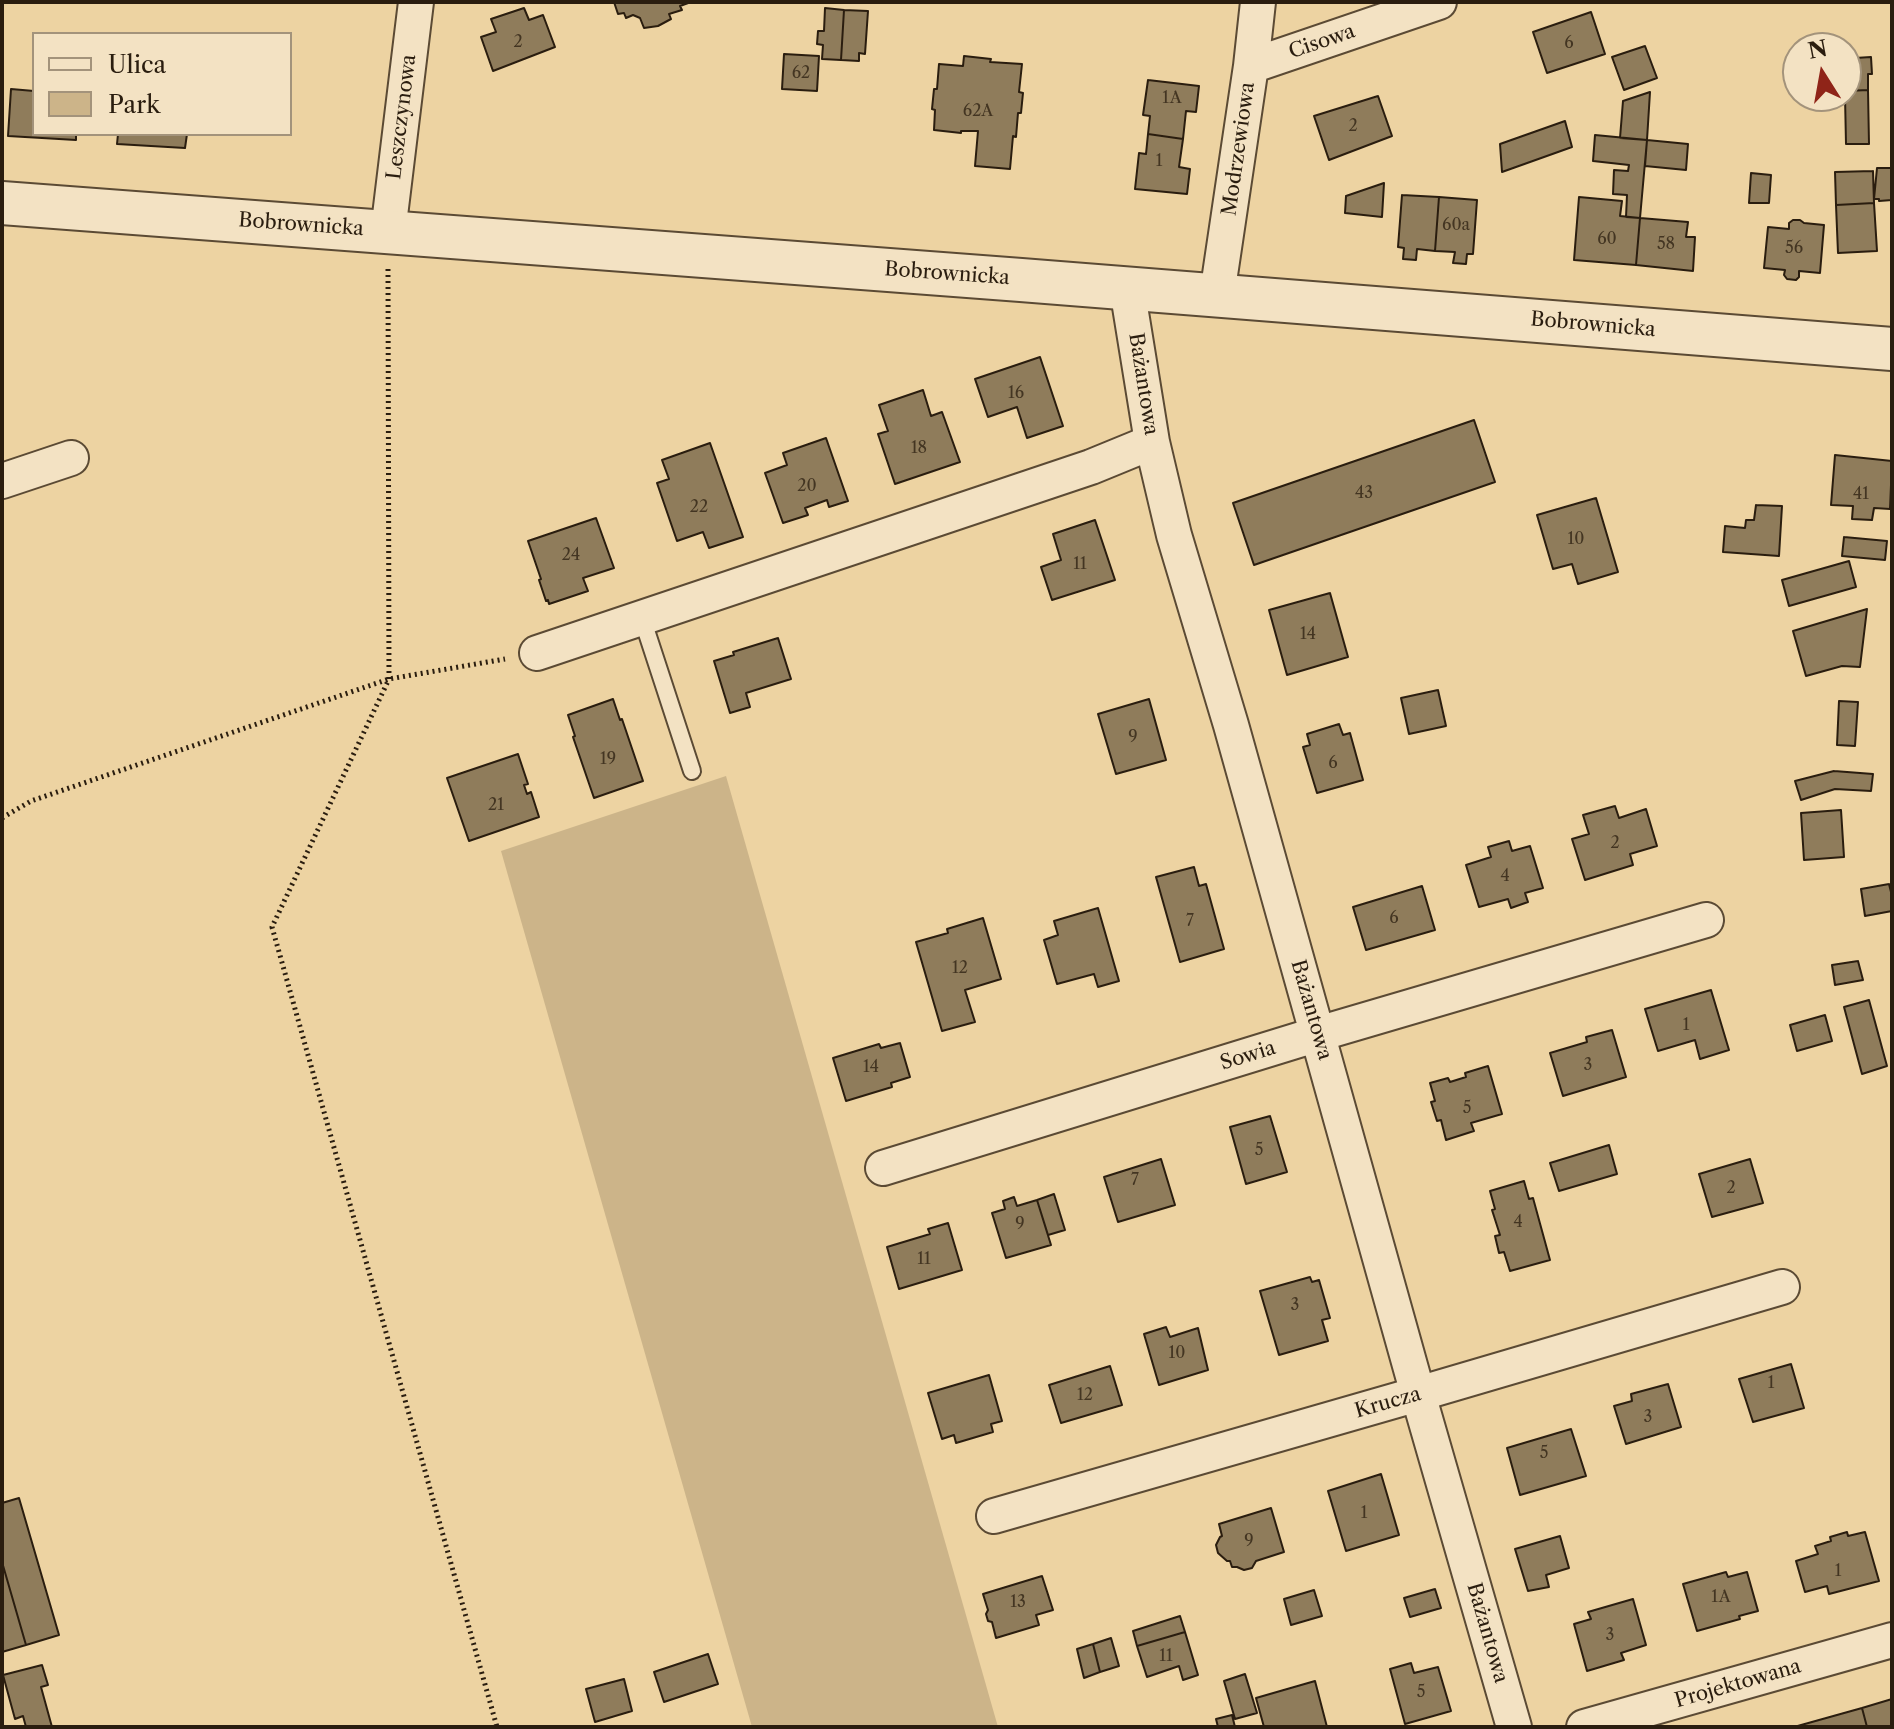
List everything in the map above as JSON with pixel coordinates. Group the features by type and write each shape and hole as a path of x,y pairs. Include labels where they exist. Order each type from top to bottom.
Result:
{"street":[{"name":"Leszczynowa","path":"388,232 416,2"},
{"name":"Modrzewiowa","path":"1217,295 1258,2"},
{"name":"Cisowa","path":"1251,66 1439,2"},
{"name":"Bobrownicka","path":"2,203 1892,349"},
{"name":"Bażantowa","path":"1127,288 1152,442 1174,535 1231,725 1514,1727"},
{"path":"537,653 1091,467 1152,442"},
{"path":"2,481 71,458"},
{"name":"Sowia","path":"883,1168 1318,1034 1706,920"},
{"name":"Krucza","path":"994,1516 1782,1287"},
{"name":"Projektowana","path":"1584,1727 1892,1640"}],"lane":[{"path":"642,618 692,771"}],"path":[{"path":"388,232 389,679 272,927 497,1727"},
{"path":"2,818 31,801 389,679 537,653"}],"green space":[{"path":"726,776 998,1727 752,1727 501,851"}],"building":[{"path":"614,2 691,2 680,6 682,10 669,14 671,19 658,26 644,28 640,18 633,15 626,18 624,13 618,14"},
{"path":"524,8 529,20 543,15 555,47 493,71 481,37 496,32 491,19"},
{"path":"825,8 844,10 841,60 822,59 823,45 817,44 818,31 824,31"},
{"path":"844,10 868,11 865,54 859,53 859,61 841,60"},
{"path":"1591,12 1605,54 1547,73 1533,32"},
{"path":"1645,46 1657,78 1624,90 1612,57"},
{"path":"784,54 819,56 817,91 782,89"},
{"path":"964,56 1022,64 1019,92 1023,93 1021,113 1018,113 1016,137 1013,136 1010,169 975,166 978,131 934,130 935,110 932,109 939,64 963,66"},
{"path":"1871,57 1872,74 1868,74 1868,90 1862,90 1862,58"},
{"path":"1148,80 1199,86 1196,112 1186,111 1183,139 1148,134 1150,116 1143,115"},
{"path":"11,89 32,91 32,136 76,136 76,140 8,136"},
{"path":"1862,90 1868,90 1869,144 1846,144 1845,112 1862,112"},
{"path":"1650,92 1647,140 1620,138 1623,101"},
{"path":"1378,96 1392,136 1329,160 1314,116"},
{"path":"1565,121 1572,147 1502,172 1500,144"},
{"path":"1148,134 1183,139 1179,167 1190,169 1187,194 1135,189 1139,153 1146,154"},
{"path":"1595,135 1647,140 1640,218 1626,217 1627,195 1613,194 1614,170 1628,171 1629,165 1593,161"},
{"path":"118,136 187,136 185,148 117,144"},
{"path":"1647,140 1688,144 1686,170 1645,166"},
{"path":"1877,168 1892,168 1892,200 1874,199"},
{"path":"1873,171 1874,203 1836,205 1835,172"},
{"path":"1751,173 1771,175 1769,203 1749,203"},
{"path":"1384,183 1382,217 1345,213 1346,196"},
{"path":"1402,195 1439,197 1435,251 1417,249 1416,260 1403,259 1404,248 1398,247"},
{"path":"1439,197 1477,200 1473,254 1467,254 1466,264 1453,263 1455,252 1435,251"},
{"path":"1579,197 1622,201 1620,216 1640,218 1636,265 1574,260"},
{"path":"1874,203 1877,251 1838,253 1836,205"},
{"path":"1640,218 1688,222 1686,237 1695,237 1693,271 1636,265"},
{"path":"1793,220 1824,225 1820,273 1799,271 1796,280 1787,279 1785,270 1764,268 1768,227 1789,229 1789,223"},
{"path":"1040,357 1063,426 1027,438 1017,407 988,417 975,379"},
{"path":"923,390 931,416 942,412 960,462 895,484 878,434 888,431 879,405"},
{"path":"1474,420 1495,482 1254,565 1233,503"},
{"path":"826,438 848,501 829,507 827,500 805,508 808,515 783,523 765,473 787,465 783,453"},
{"path":"710,443 743,537 709,548 703,532 677,541 657,483 669,479 662,460"},
{"path":"1835,455 1892,461 1890,509 1874,508 1872,520 1852,519 1853,506 1831,505"},
{"path":"1596,498 1618,572 1578,584 1572,564 1553,569 1537,515"},
{"path":"1756,505 1782,506 1779,556 1723,552 1725,526 1745,528 1746,520 1754,520"},
{"path":"596,518 614,568 583,578 588,591 549,604 528,541"},
{"path":"1095,520 1115,580 1052,600 1041,567 1061,560 1053,534"},
{"path":"1844,537 1887,541 1885,560 1842,556"},
{"path":"1849,561 1856,587 1789,606 1782,580"},
{"path":"1330,593 1348,657 1287,675 1269,610"},
{"path":"1867,609 1860,667 1842,666 1806,676 1793,631"},
{"path":"778,638 791,679 746,693 750,707 730,713 714,661"},
{"path":"1438,690 1446,726 1409,734 1401,698"},
{"path":"613,699 643,781 594,798 568,715"},
{"path":"1149,699 1166,760 1116,774 1098,714"},
{"path":"1839,701 1858,702 1855,746 1837,745"},
{"path":"1339,724 1343,735 1350,733 1363,780 1317,793 1303,747 1310,745 1307,734"},
{"path":"518,754 528,784 524,785 527,794 531,792 539,817 469,841 447,778"},
{"path":"1834,771 1873,774 1871,791 1835,789 1801,800 1795,781"},
{"path":"1615,806 1619,818 1646,809 1657,846 1630,854 1633,865 1585,880 1572,839 1589,834 1583,815"},
{"path":"1841,810 1844,857 1804,860 1801,813"},
{"path":"1509,841 1512,851 1530,846 1543,888 1525,893 1528,902 1511,908 1508,899 1479,907 1466,865 1491,857 1488,847"},
{"path":"1194,867 1199,886 1206,884 1224,949 1180,962 1156,877"},
{"path":"1889,884 1892,911 1865,916 1861,889"},
{"path":"1422,886 1435,930 1366,950 1353,907"},
{"path":"1098,908 1119,981 1098,987 1094,974 1057,984 1044,940 1058,935 1054,921"},
{"path":"983,918 1001,979 965,990 975,1022 942,1031 916,942"},
{"path":"1858,961 1863,980 1835,985 1832,965"},
{"path":"1711,990 1729,1050 1700,1059 1695,1040 1658,1051 1645,1009"},
{"path":"1869,1000 1887,1066 1862,1074 1844,1007"},
{"path":"1825,1015 1832,1041 1797,1051 1790,1025"},
{"path":"1612,1030 1626,1077 1563,1096 1550,1053 1587,1042 1586,1037"},
{"path":"900,1043 910,1077 891,1083 892,1087 846,1101 833,1058 879,1044 881,1048"},
{"path":"1488,1066 1502,1114 1471,1123 1474,1131 1446,1140 1441,1120 1437,1121 1431,1102 1435,1101 1430,1083 1448,1078 1450,1082 1466,1077 1465,1073"},
{"path":"1270,1116 1287,1172 1246,1184 1230,1127"},
{"path":"1609,1145 1617,1174 1559,1191 1550,1163"},
{"path":"1161,1159 1175,1205 1118,1222 1104,1177"},
{"path":"1750,1159 1763,1203 1712,1217 1699,1174"},
{"path":"1524,1181 1529,1199 1533,1198 1550,1260 1510,1271 1504,1252 1499,1253 1495,1236 1500,1235 1490,1191"},
{"path":"1054,1194 1065,1230 1048,1235 1037,1200"},
{"path":"1014,1197 1017,1206 1037,1200 1051,1245 1006,1258 992,1213 1005,1209 1003,1201"},
{"path":"948,1223 962,1270 899,1289 887,1247 930,1234 928,1229"},
{"path":"1310,1277 1312,1282 1319,1280 1330,1318 1322,1320 1328,1341 1279,1355 1260,1291"},
{"path":"1166,1327 1170,1337 1198,1328 1208,1370 1159,1385 1144,1334"},
{"path":"1791,1364 1804,1408 1753,1422 1739,1379"},
{"path":"1110,1366 1122,1405 1061,1423 1049,1385"},
{"path":"989,1375 1002,1421 991,1424 993,1432 956,1443 954,1435 942,1439 928,1393"},
{"path":"1668,1384 1681,1427 1626,1444 1614,1406 1632,1401 1631,1394"},
{"path":"1571,1429 1586,1476 1520,1495 1507,1448"},
{"path":"1381,1474 1399,1535 1346,1551 1328,1491"},
{"path":"19,1498 59,1635 26,1645 2,1562 2,1503"},
{"path":"1271,1508 1284,1552 1256,1561 1252,1568 1232,1567 1230,1561 1218,1553 1216,1545 1222,1536 1219,1524"},
{"path":"1847,1532 1848,1536 1865,1532 1879,1581 1829,1594 1827,1586 1805,1592 1796,1561 1818,1554 1815,1546"},
{"path":"1560,1536 1569,1568 1546,1575 1549,1587 1528,1591 1515,1549"},
{"path":"2,1562 26,1645 2,1652"},
{"path":"1726,1572 1728,1577 1747,1572 1758,1611 1697,1631 1683,1584"},
{"path":"1042,1576 1053,1610 1036,1615 1039,1625 996,1638 992,1622 988,1621 983,1594"},
{"path":"1435,1589 1441,1608 1410,1617 1404,1598"},
{"path":"1314,1590 1322,1616 1291,1625 1284,1599"},
{"path":"1633,1599 1646,1645 1621,1653 1624,1660 1587,1671 1574,1624 1591,1619 1588,1612"},
{"path":"1180,1616 1185,1632 1137,1646 1133,1631"},
{"path":"1185,1632 1198,1675 1183,1680 1179,1666 1147,1677 1137,1646"},
{"path":"1111,1638 1119,1666 1100,1672 1093,1644"},
{"path":"1093,1644 1100,1672 1084,1678 1077,1649"},
{"path":"708,1654 718,1684 664,1702 654,1672"},
{"path":"1411,1663 1414,1673 1438,1667 1451,1711 1405,1724 1390,1669"},
{"path":"42,1665 48,1685 41,1687 52,1727 26,1727 23,1716 15,1719 3,1675"},
{"path":"1245,1674 1257,1713 1235,1719 1224,1681"},
{"path":"624,1679 632,1711 595,1722 586,1689"},
{"path":"1315,1681 1327,1727 1264,1727 1256,1698"},
{"path":"1892,1699 1892,1727 1867,1727 1862,1708"},
{"path":"1862,1708 1867,1727 1794,1727"},
{"path":"1232,1715 1235,1727 1218,1727 1216,1719"}]}
